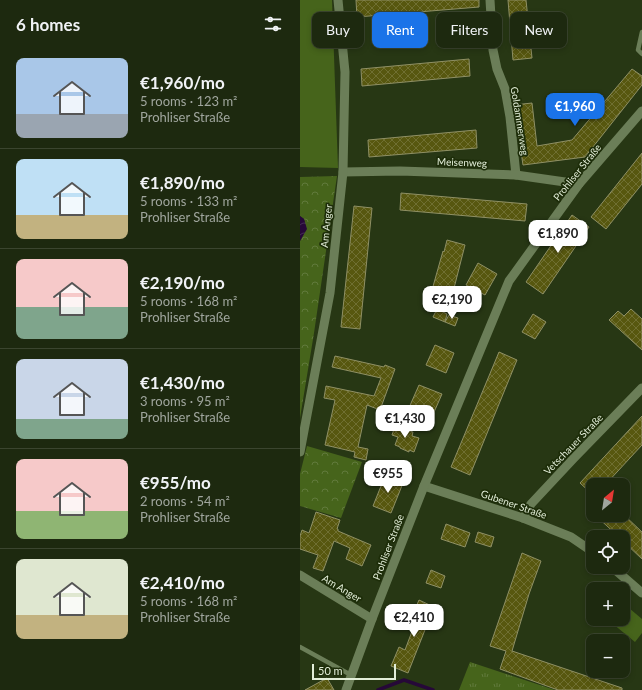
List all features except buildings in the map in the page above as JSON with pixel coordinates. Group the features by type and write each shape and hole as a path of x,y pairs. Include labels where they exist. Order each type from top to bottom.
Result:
{"street":[{"name":"Am Anger","path":"300,452 330,293 343,172 345,72 338,0"},
{"name":"Goldammerweg","path":"490,0 493,50 497,69 505,90 510,117 516,175"},
{"name":"Prohliser Straße","path":"346,690 424,486 509,281 579,184 642,111"},
{"name":"Meisenweg","path":"343,172 400,171 516,175 579,184"},
{"name":"Vetschauer Straße","path":"523,518 531,504 642,388"},
{"name":"Gubener Straße","path":"424,486 523,518 571,537 586,547"},
{"path":"620,574 642,593"},
{"name":"Am Anger","path":"300,575 372,619"}],"lane":[{"path":"642,32 638,50 642,54"},
{"path":"300,647 352,676"}],"green space":[{"path":"300,0 332,0 332,12 312,12 312,48 334,48 338,168 300,167"},
{"path":"337,176 300,418 300,241 306,229 304,219 300,216 300,177"},
{"path":"307,446 362,462 341,518 300,506 300,474"},
{"path":"630,609 642,619 642,633 635,642 630,638 630,634 625,634 616,626 630,626"},
{"path":"470,662 555,690 459,690"}],"water":[{"path":"300,216 304,219 307,229 300,241"}],"waterway":[{"path":"378,690 404,680 433,690"}]}
